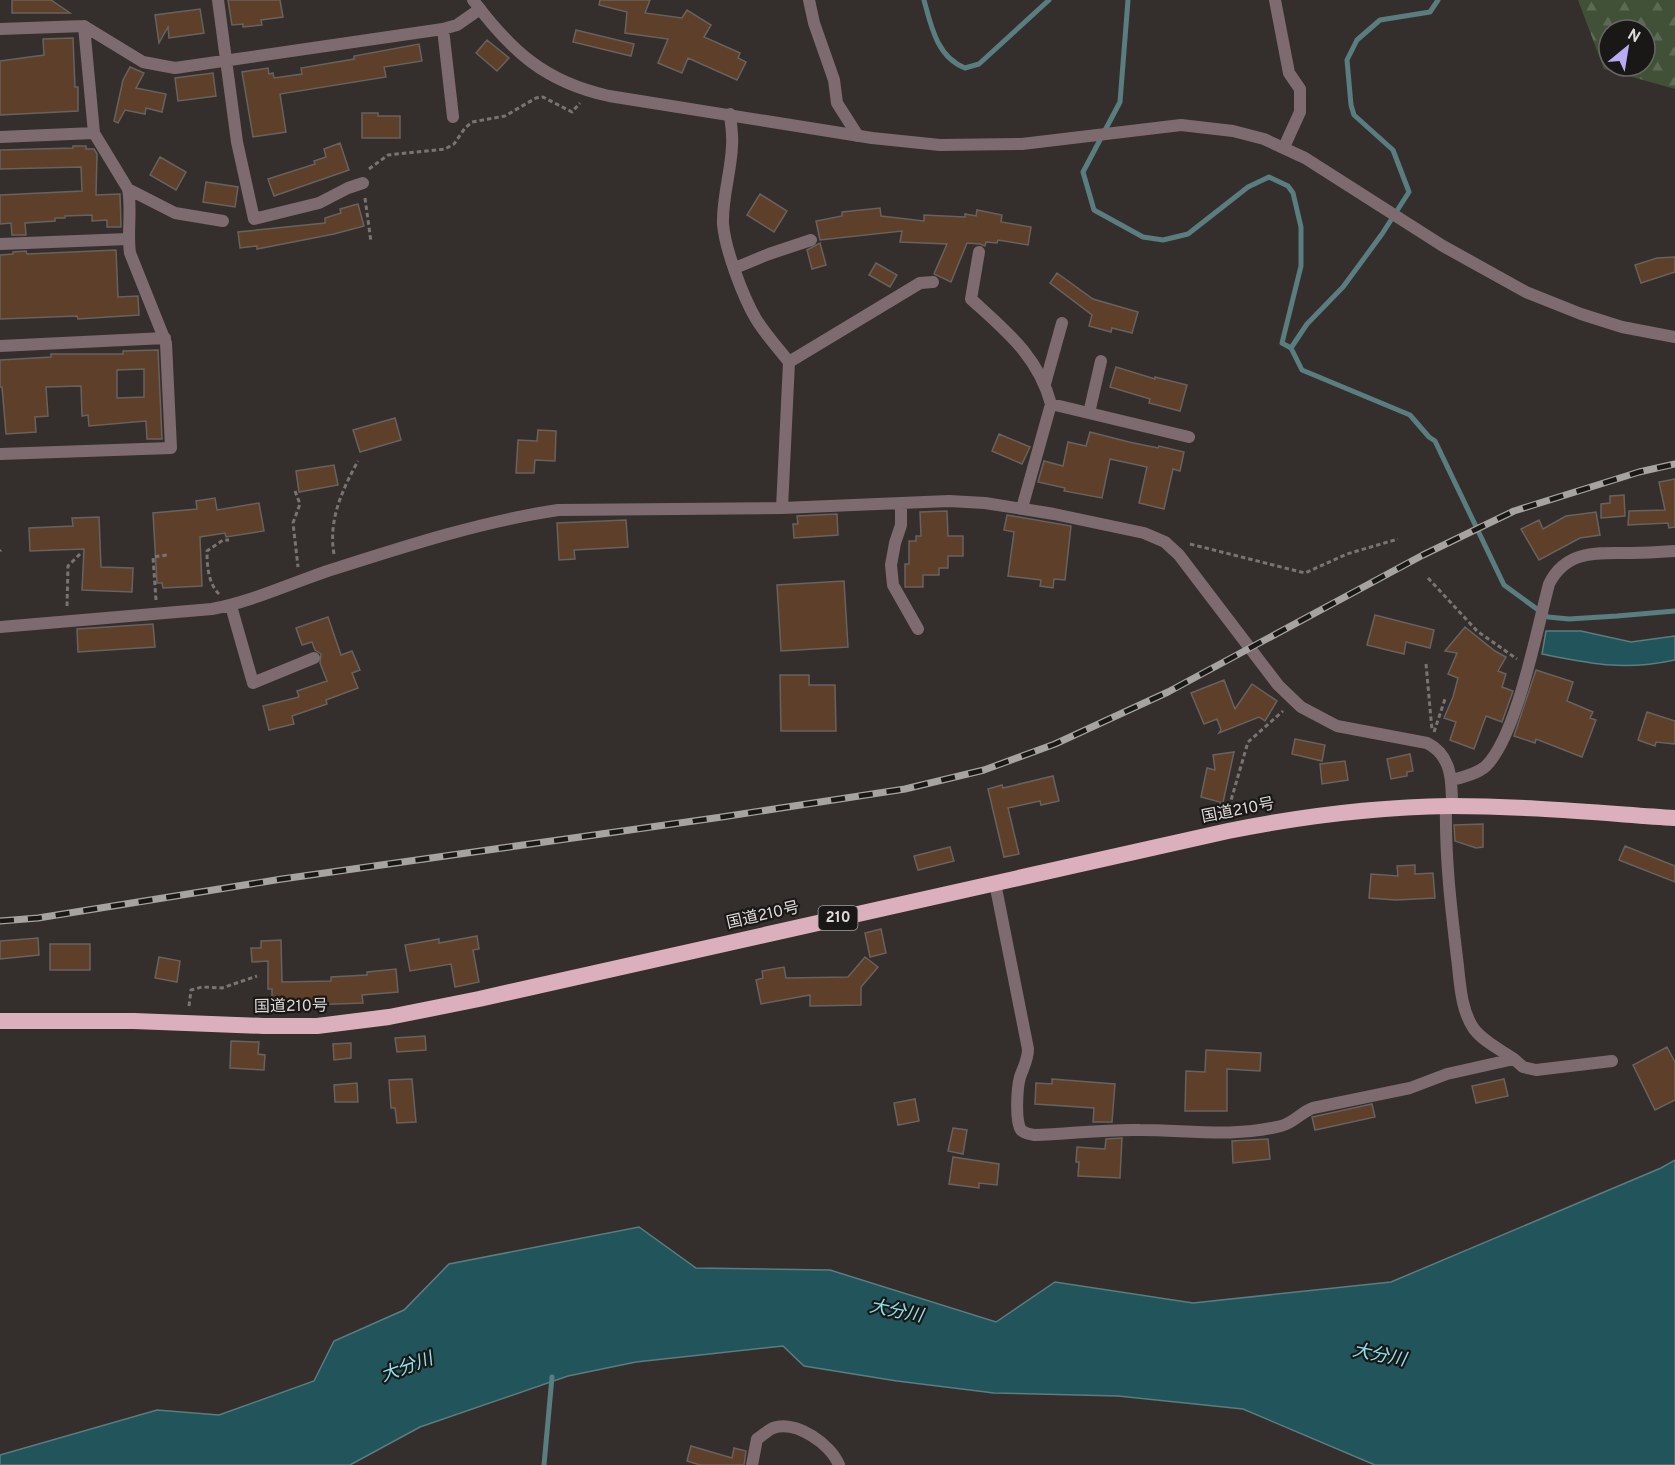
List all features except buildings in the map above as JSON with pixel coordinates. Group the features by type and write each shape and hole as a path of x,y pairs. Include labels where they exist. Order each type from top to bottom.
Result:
{"highway":[{"name":"国道210号","path":"0,1021 317,1026 389,1017 479,999 1261,824 1365,810 1449,806 1521,808 1675,818"}],"street":[{"path":"218,0 237,142 255,219 319,203 363,183"},
{"path":"809,0 814,23 834,80 837,103 858,136"},
{"path":"1275,0 1289,73 1300,89 1300,112 1284,147"},
{"path":"0,29 84,26 143,62 176,68 443,29 457,26 476,5 518,52 540,69 566,84 609,96 858,136 940,145 1022,144 1167,126 1195,125 1223,129 1264,139 1284,147 1325,170 1443,246 1526,292 1581,314 1622,327 1675,337"},
{"path":"0,454 171,448 165,338 133,262 128,239 130,198 128,189 94,133 84,26"},
{"path":"443,29 453,117"},
{"path":"730,114 732,147 723,223 726,238 735,268 756,320 789,362 782,508"},
{"path":"0,137 94,133"},
{"path":"128,189 175,213 223,221"},
{"path":"0,244 128,239"},
{"path":"735,268 811,240"},
{"path":"979,252 971,299 1023,348 1046,384 1051,404 1022,508"},
{"path":"789,362 920,283 933,282"},
{"path":"1046,384 1062,323"},
{"path":"0,346 165,338"},
{"path":"1089,413 1101,361"},
{"path":"1051,404 1189,437"},
{"path":"0,627 231,606 337,568 459,532 526,515 558,510 782,508 966,502 1022,508 1144,533 1168,544 1179,555 1259,657 1278,685 1294,702 1315,716 1337,726 1414,740 1439,751 1452,780 1446,829 1453,925 1465,1007 1474,1028 1484,1039 1523,1067 1536,1070 1612,1061"},
{"path":"901,503 901,525 891,565 892,585 918,628"},
{"path":"1452,780 1481,770 1498,751 1504,740 1529,663 1548,584 1553,574 1561,567 1588,553 1675,551"},
{"path":"231,606 254,683 314,658"},
{"path":"995,883 1028,1049 1018,1094 1018,1120 1021,1130 1026,1134 1138,1130 1208,1134 1258,1130 1286,1125 1306,1110 1313,1108 1410,1088 1446,1074 1514,1059"},
{"path":"752,1465 757,1439 774,1428 799,1428 830,1449 839,1465"}],"path":[{"path":"371,242 363,183 364,174 378,160 388,155 445,149 454,144 472,122 505,116 536,98 543,97 572,112 580,104"},
{"path":"337,568 331,531 343,488 358,461"},
{"path":"295,491 300,504 293,523 300,581"},
{"path":"1168,544 1182,542 1305,573 1347,554 1398,539"},
{"path":"229,540 223,540 207,551 207,567 214,590 231,606"},
{"path":"68,620 68,566 82,552"},
{"path":"159,614 154,587 153,557 167,555"},
{"path":"1428,579 1477,632 1502,650 1529,663"},
{"path":"1426,664 1432,735 1445,699"},
{"path":"1225,820 1248,742 1294,702"},
{"path":"187,1023 190,990 202,987 222,988 257,976"}],"green space":[{"path":"1578,0 1675,0 1675,89 1636,78 1657,78 1657,18 1597,18 1597,50"}],"water":[{"path":"1546,631 1581,631 1631,642 1675,636 1675,660 1624,666 1542,654"},
{"name":"大分川","path":"1675,1160 1675,1465 1375,1465 1243,1409 1118,1396 994,1393 897,1381 804,1366 783,1346 636,1362 568,1376 420,1427 350,1465 0,1465 0,1455 157,1410 219,1415 314,1381 334,1341 404,1310 449,1264 639,1227 696,1268 830,1270 996,1322 1055,1282 1193,1303 1391,1282 1661,1168"}],"waterway":[{"path":"924,0 933,30 942,49 955,63 965,68 979,64 1049,0"},
{"path":"1128,0 1120,102 1083,172 1094,210 1143,237 1163,240 1188,234 1248,187 1269,177 1288,186 1293,193 1301,227 1301,266 1282,343 1291,348 1302,370 1410,415 1435,441 1504,585 1548,617 1569,619 1675,611"},
{"path":"1291,348 1307,324 1343,287 1409,192 1393,150 1354,115 1347,60 1357,40 1380,20 1430,12 1438,0"},
{"path":"544,1465 552,1377"}],"railway":[{"path":"0,921 38,918 282,879 905,789 984,770 1055,744 1168,692 1423,555 1514,511 1639,472 1675,464"}]}
